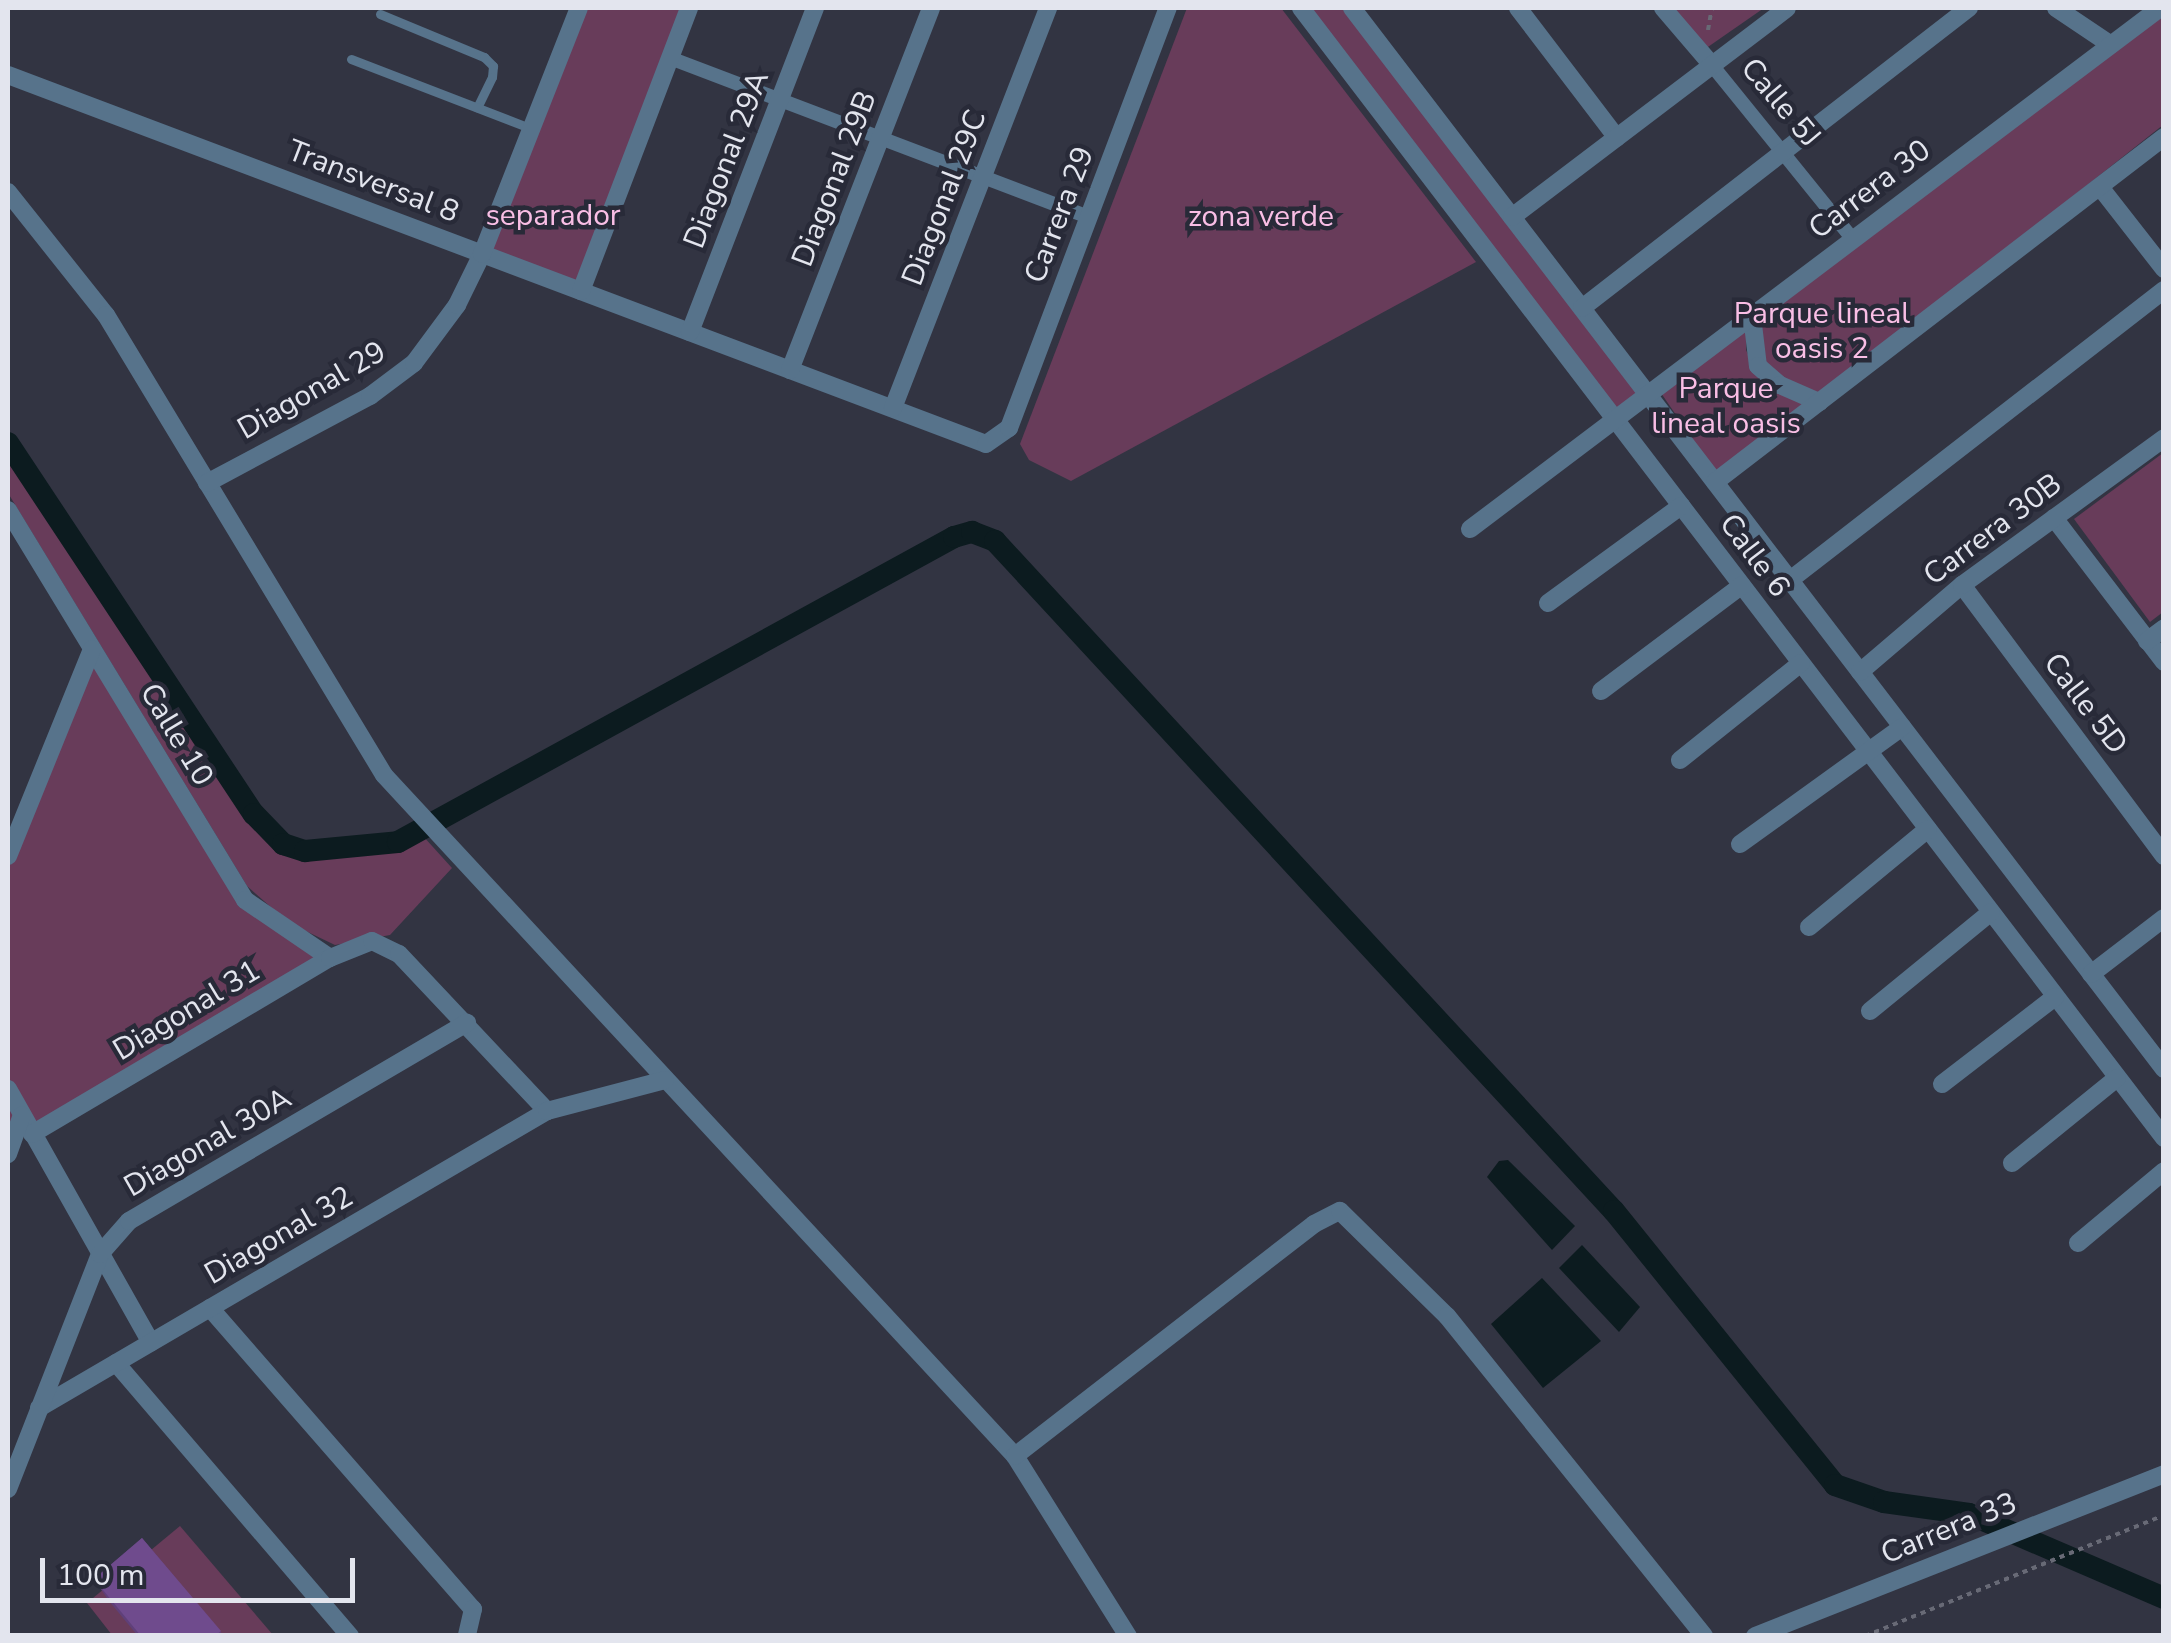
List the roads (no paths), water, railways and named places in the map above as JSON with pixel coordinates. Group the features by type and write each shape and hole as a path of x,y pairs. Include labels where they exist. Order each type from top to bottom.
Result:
{"street":[{"name":"Diagonal 29","path":"207,482 370,396 414,363 457,306 482,254 578,8"},
{"path":"581,291 689,8"},
{"name":"Diagonal 29A","path":"690,332 816,8"},
{"name":"Diagonal 29B","path":"790,370 931,8"},
{"name":"Diagonal 29C","path":"893,408 1048,8"},
{"name":"Carrera 29","path":"999,439 1009,428 1168,8"},
{"name":"Calle 6","path":"1301,8 2164,1138"},
{"name":"Calle 6","path":"1352,8 2164,1068"},
{"path":"1518,8 1617,138"},
{"name":"Calle 5J","path":"1663,8 1852,237"},
{"path":"1512,216 1788,8"},
{"path":"1582,308 1969,8"},
{"path":"2056,8 2111,45"},
{"name":"Carrera 30","path":"1470,529 1617,422 1852,237 2160,8"},
{"path":"670,58 1089,217"},
{"name":"Transversal 8","path":"8,75 986,444 999,439"},
{"path":"1715,482 2164,137"},
{"path":"2100,186 2164,269"},
{"path":"8,192 106,316 407,804 1016,1456 1128,1636"},
{"path":"1790,580 2164,290"},
{"path":"1752,316 1751,347 1758,366 1780,385 1819,402"},
{"name":"Carrera 30B","path":"1860,672 1962,585 2164,438"},
{"path":"1548,603 1680,506"},
{"path":"2054,518 2164,662"},
{"name":"Calle 10","path":"9,519 245,900 330,958"},
{"path":"1601,690 1742,585"},
{"name":"Calle 5D","path":"1962,585 2164,856"},
{"path":"2147,641 2164,628"},
{"path":"8,856 92,649"},
{"path":"1680,760 1801,663"},
{"path":"1740,844 1902,727"},
{"path":"1809,927 1928,830"},
{"path":"1870,1011 1991,912"},
{"path":"2091,974 2164,918"},
{"name":"Diagonal 31","path":"32,1134 330,958 372,942 398,954 467,1023"},
{"path":"1942,1084 2055,996"},
{"path":"467,1023 547,1111"},
{"name":"Diagonal 30A","path":"8,1489 100,1254 130,1221 467,1023"},
{"path":"2012,1162 2117,1078"},
{"name":"Diagonal 32","path":"39,1408 547,1111 664,1080"},
{"path":"8,1089 151,1343"},
{"path":"8,1154 22,1115"},
{"path":"2078,1243 2164,1171"},
{"path":"1016,1456 1314,1224 1340,1212 1447,1316 1704,1636"},
{"path":"210,1308 473,1609 467,1636"},
{"path":"116,1363 350,1636"},
{"name":"Carrera 33","path":"1755,1636 2164,1474"}],"lane":[{"path":"380,14 484,56 493,66 492,77 476,108"},
{"path":"351,59 531,129"}],"waterway":[{"path":"8,443 254,814 283,844 305,851 398,842 954,537 972,532 995,541 1614,1211 1835,1485 1884,1502 1969,1514 2164,1598"}],"park label":[{"name":"separador","path":"553,216"},
{"name":"zona verde","path":"1261,217"},
{"name":"Parque lineal oasis 2","path":"1822,331"},
{"name":"Parque lineal oasis","path":"1726,406"}]}
